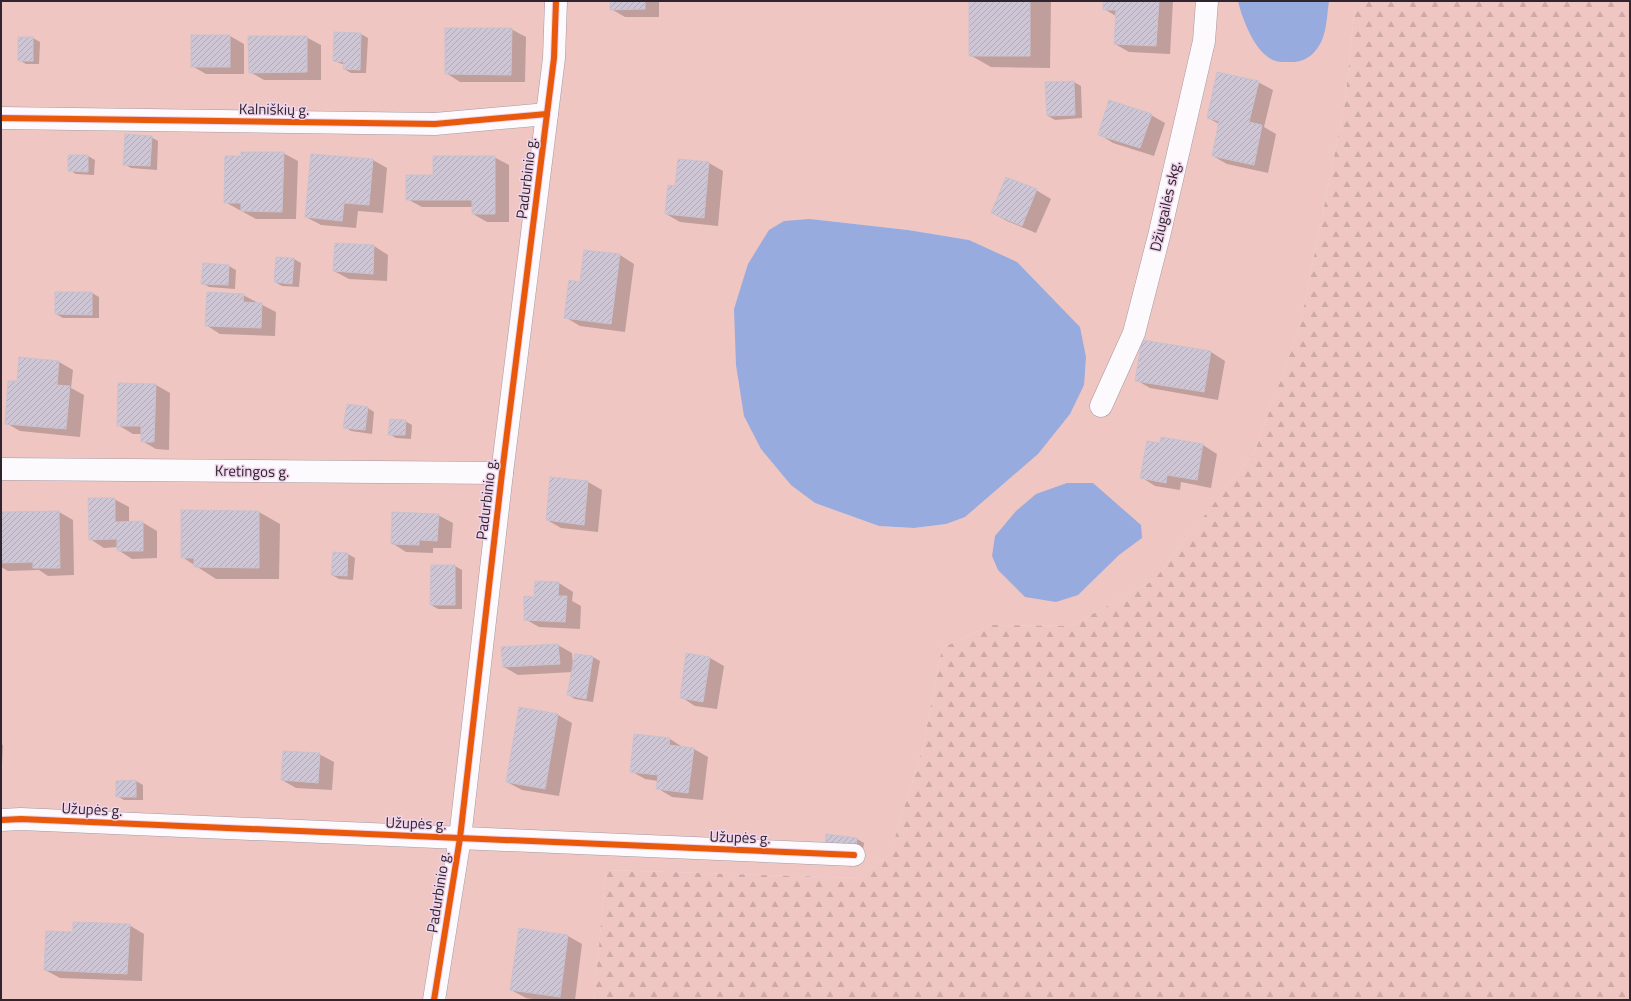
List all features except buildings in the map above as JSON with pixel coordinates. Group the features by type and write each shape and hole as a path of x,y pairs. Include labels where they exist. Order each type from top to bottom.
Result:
{"street":[{"name":"Padurbinio g.","path":"434,1000 460,838 502,473 554,58 556,1"},
{"name":"Džiugailės skg.","path":"1102,406 1134,333 1138,318 1159,236 1204,41 1207,1"},
{"name":"Kalniškių g.","path":"1,118 435,124 547,114"},
{"name":"Kretingos g.","path":"1,469 502,473"},
{"name":"Užupės g.","path":"1,820 29,819 854,855"}],"green space":[{"path":"1,1 1354,1 1355,5 1345,103 1300,326 1255,451 1154,580 1071,626 991,625 942,648 923,747 890,854 861,878 606,870 594,1000 1,1000","holes":["810,219 908,230 969,240 946,524 914,528 879,526 815,503"]},
{"path":"1354,1 1630,1 1630,1000 594,1000 606,870 861,878 890,854 923,747 942,648 991,625 1071,626 1154,580 1255,451 1300,326 1345,103 1355,5"}],"water":[{"path":"1238,1 1329,1 1327,21 1322,40 1314,52 1304,60 1282,62 1271,59 1259,49 1254,41 1242,16"},
{"path":"810,219 908,230 969,240 1017,262 1080,327 1086,357 1084,385 1070,414 1038,454 965,517 946,524 914,528 879,526 815,503 791,485 761,449 744,416 736,365 734,309 748,264 769,230 784,221"},
{"path":"1067,483 1093,483 1141,525 1142,538 1119,555 1078,595 1056,602 1025,597 998,570 992,556 995,536 1016,511 1036,494"}],"cycle path":[{"path":"434,1000 460,838 502,473 554,58 556,1"},
{"path":"1,118 435,124 547,114"},
{"path":"1,820 21,819 854,855"}]}
